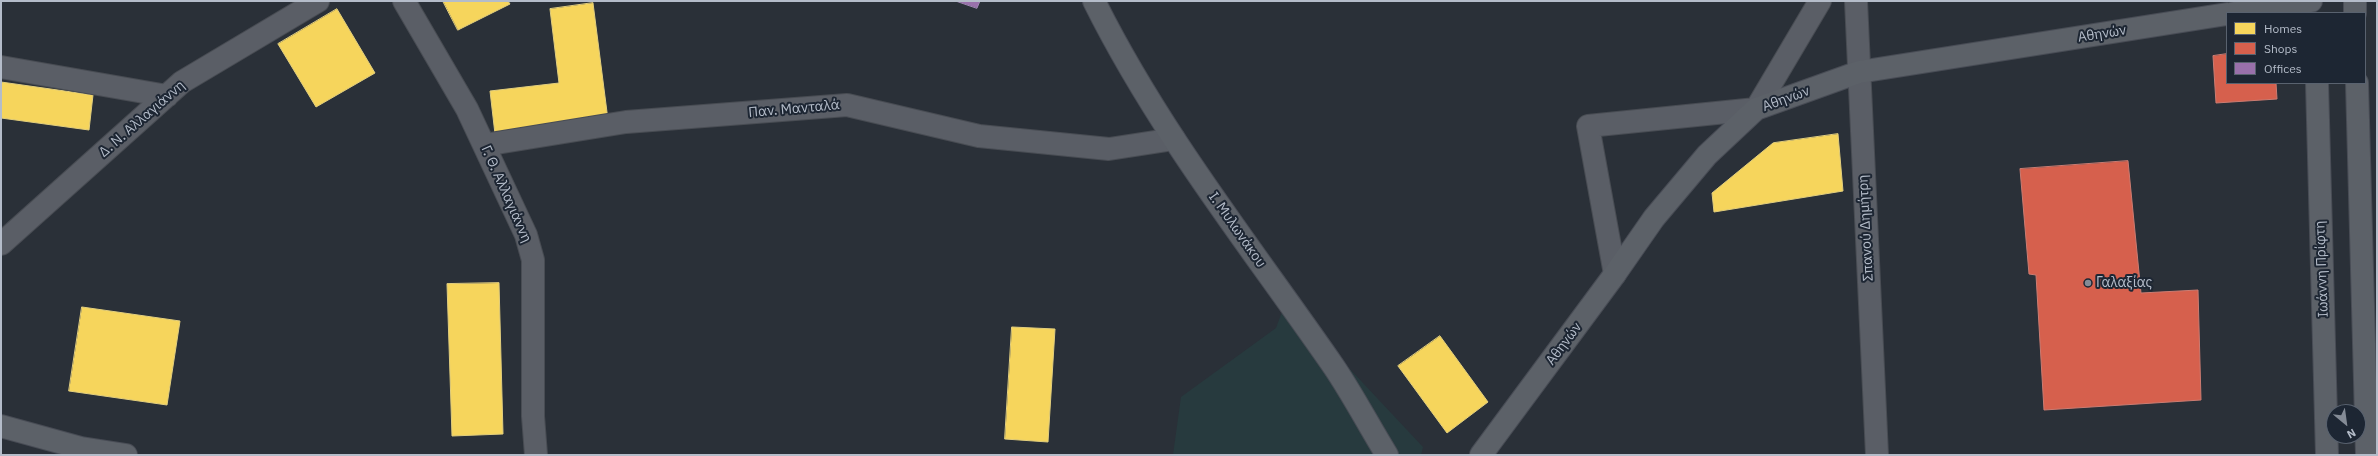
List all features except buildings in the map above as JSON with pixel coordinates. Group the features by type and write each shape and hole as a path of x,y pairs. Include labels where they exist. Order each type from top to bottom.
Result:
{"main road":[{"name":"Ι. Μυλωνάκου","path":"1094,1 1111,35 1174,139 1334,368 1387,455"},
{"path":"2240,12 2311,1"},
{"path":"2314,1 2315,12"},
{"path":"2355,1 2355,12"},
{"name":"Αθηνών","path":"1481,455 1616,274 1654,218 1707,155 1756,109 1859,72 2226,14"},
{"name":"Ιωάννη Πρίφτη","path":"2317,84 2327,455"},
{"path":"2357,84 2367,455"},
{"path":"1,426 80,452 126,455"}],"street":[{"name":"Δ. Ν. Αλλαγιάννη","path":"1,244 182,82 318,1"},
{"name":"Γ. Θ. Αλλαγιάννη","path":"404,1 466,109 526,235 533,260 533,416 536,455"},
{"path":"1616,274 1588,126 1756,109 1820,1"},
{"name":"Σπανού Δημήτρη","path":"1856,1 1877,455"},
{"path":"1,67 167,96"},
{"name":"Παν. Μανταλά","path":"484,145 626,122 847,105 979,136 1109,149 1174,139"}],"green space":[{"path":"1286,301 1423,447 1421,455 1173,455 1181,397 1276,328"}],"place":[{"name":"Γαλαξίας","path":"2088,283"}]}
